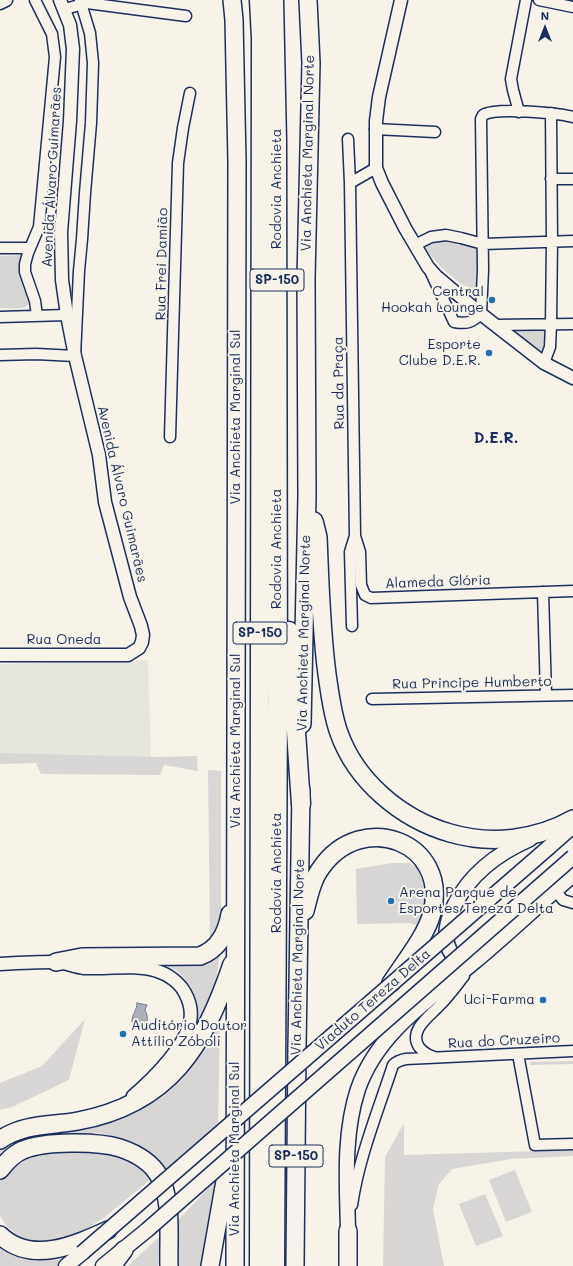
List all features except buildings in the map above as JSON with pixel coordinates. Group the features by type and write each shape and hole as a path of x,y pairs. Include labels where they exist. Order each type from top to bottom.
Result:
{"highway":[{"path":"223,0 234,22"},
{"name":"Via Anchieta Marginal Sul","path":"232,0 234,22 237,162 235,1266"},
{"name":"Rodovia Anchieta","path":"259,0 261,78 259,1266"},
{"name":"Rodovia Anchieta","path":"274,0 277,141 276,420 278,707 276,1266"},
{"name":"Via Anchieta Marginal Norte","path":"295,1266 298,934 307,496 306,278 311,63 308,0"},
{"path":"276,420 285,484 286,579 301,804"},
{"path":"307,496 318,537 324,652 334,717 347,751 372,785 402,812 432,827 456,835 481,839 544,841 563,825 573,820"},
{"path":"298,934 312,885 320,870 329,858 341,847 355,840 370,837 394,840 408,847 421,857 430,872 433,881 433,912 426,929 390,985"},
{"path":"56,962 82,957 186,957 203,955 215,947 225,933 228,924 236,872"},
{"path":"0,1140 13,1132 29,1127 77,1122 117,1110 143,1098 157,1088 171,1076 186,1059 204,1032 214,1011 236,950"},
{"path":"210,1266 236,1123"},
{"path":"0,1170 13,1156 23,1150 47,1145 72,1144 114,1146 140,1157 152,1166 158,1174 166,1191 168,1204 169,1266"},
{"path":"2,1238 17,1246 36,1250 50,1250 64,1248 109,1230"},
{"path":"348,1231 348,1266"},
{"path":"112,1266 124,1250"}],"main road":[{"name":"Viaduto Tereza Delta","path":"66,1266 390,985 544,841 573,826"},
{"path":"473,963 460,961 451,953 448,947 446,935 448,921 457,900 469,882 491,860 517,844 544,841"},
{"name":"Viaduto Tereza Delta","path":"103,1266 147,1230 573,856"},
{"path":"348,1231 348,1137 354,1102 363,1076 378,1051 397,1027 421,1005 473,963 573,875"}],"street":[{"path":"0,3 6,0"},
{"name":"Avenida Álvaro Guimarães","path":"35,0 52,34 54,57 39,227 25,264 25,272 35,301 38,316"},
{"path":"401,0 379,97 375,130 376,168 399,219 428,267 454,322 464,324 474,320 481,314 483,244 481,119 483,115 487,112 519,112 551,113 573,117"},
{"path":"519,112 511,80 526,0"},
{"path":"539,0 573,7"},
{"path":"63,5 81,2 186,16"},
{"name":"Avenida Álvaro Guimarães","path":"75,356 79,271 91,123 94,64 90,33 81,2"},
{"name":"Avenida Álvaro Guimarães","path":"63,5 70,25 73,49 69,137 61,232 62,280 75,356 98,455 106,502 130,597 143,635 139,648 128,655"},
{"name":"Rua Frei Damião","path":"170,437 178,163 181,136 190,93"},
{"path":"544,362 550,346 551,324 551,113"},
{"path":"375,130 435,132"},
{"name":"Rua da Praça","path":"348,139 350,183 355,536 350,552 352,626"},
{"path":"350,183 376,168"},
{"path":"551,179 573,179"},
{"path":"415,245 425,239 440,235 454,236 483,244 573,241"},
{"path":"0,248 30,248"},
{"path":"428,267 443,283 495,325 544,362 573,378"},
{"path":"62,280 70,278 79,271"},
{"path":"0,317 67,315"},
{"path":"495,325 573,324"},
{"path":"0,355 36,354 75,356"},
{"name":"Alameda Glória","path":"355,536 360,552 361,585 365,595 368,598 573,591"},
{"path":"543,592 546,695"},
{"name":"Rua Oneda","path":"0,655 128,655"},
{"name":"Rua Principe Humberto","path":"372,698 573,695"},
{"path":"555,890 563,900 573,903"},
{"path":"0,964 56,962 82,968 142,968 159,971 180,985 191,1009 190,1022 186,1035 150,1080 117,1110"},
{"path":"436,1058 428,1055 420,1048 416,1041 417,1033 423,1023 446,999 473,963"},
{"name":"Rua do Cruzeiro","path":"348,1231 355,1186 361,1161 393,1065 395,1063 401,1060 573,1051"},
{"path":"518,1054 535,1145 573,1144"}],"shaded area":[{"path":"442,240 464,244 477,249 476,291 468,288 447,273 425,247 436,241"},
{"path":"22,255 22,283 28,298 28,305 21,308 0,308 0,256"},
{"path":"517,330 547,331 544,357 514,335"},
{"path":"148,660 151,758 0,758 0,664"},
{"path":"0,753 159,757 197,756 198,771 164,765 160,775 41,774 36,763 0,764"},
{"path":"208,770 221,771 221,932 210,941"},
{"name":"Arena Parque de Esportes Tereza Delta","path":"392,863 409,863 418,868 423,884 425,903 418,926 410,923 357,924 356,869"},
{"path":"220,954 215,988 196,1028 196,1005 189,984 178,972 159,961 214,957"},
{"path":"137,1003 147,1005 145,1010 147,1022 142,1023 141,1026 132,1022"},
{"path":"220,1015 218,1127 164,1171 152,1154 137,1144 99,1133 78,1135 51,1134 21,1138 0,1154 0,1144 12,1137 113,1117"},
{"path":"85,1019 69,1080 12,1107 0,1110 0,1083 42,1066"},
{"path":"573,1061 573,1064 530,1065 530,1062"},
{"path":"404,1123 404,1155 573,1150 573,1156 511,1159 452,1169 439,1184 433,1209 444,1266 383,1266 385,1157"},
{"path":"89,1147 137,1162 151,1179 105,1217 83,1231 61,1239 40,1243 22,1238 7,1227 0,1216 0,1179 7,1166 28,1152"},
{"path":"515,1170 532,1212 506,1222 489,1180"},
{"path":"215,1181 204,1242 202,1266 177,1266 176,1222"},
{"path":"485,1194 503,1236 476,1246 459,1204"},
{"path":"159,1237 158,1266 128,1266"},
{"path":"0,1247 23,1256 64,1261 58,1266 0,1266"}],"place":[{"name":"Central Hookah Lounge","path":"492,300"},
{"name":"Esporte Clube D.E.R.","path":"489,353"},
{"name":"Arena Parque de Esportes Tereza Delta","path":"391,901"},
{"name":"Uci-Farma","path":"543,1000"},
{"name":"Auditório Doutor Attílio Zóboli","path":"123,1034"}],"district":[{"name":"D.E.R.","path":"496,438"}]}
